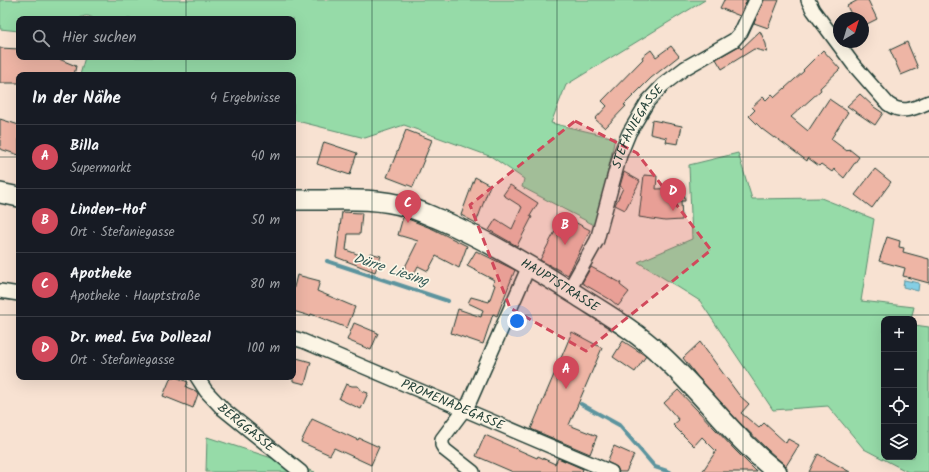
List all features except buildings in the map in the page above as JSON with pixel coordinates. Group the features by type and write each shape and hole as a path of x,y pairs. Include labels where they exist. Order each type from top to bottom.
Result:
{"main road":[{"path":"0,193 16,196"},
{"name":"HAUPTSTRASSE","path":"296,200 386,202 407,206 465,231 529,266 569,290 628,329 659,352 672,364 730,429 777,472"}],"street":[{"name":"STEFANIEGASSE","path":"569,290 597,240 620,155 629,133 648,101 663,85 685,68 734,40 741,32 756,0"},
{"path":"808,0 853,64 888,104 895,109 908,110 929,102"},
{"path":"473,472 445,450 442,445 443,437 469,403 529,266"},
{"path":"0,291 16,294"},
{"name":"PROMENADEGASSE","path":"296,339 611,472"},
{"name":"BERGGASSE","path":"199,380 206,391 223,409 301,472"}],"highlighted area":[{"path":"575,121 637,153 711,250 586,351 510,308 470,205"}],"green space":[{"path":"0,0 705,0 566,85 551,123 615,138 596,226 522,187 524,179 492,157 404,125 365,138 296,121 296,72 81,72 84,60 296,60 296,16 16,16 16,31 0,29"},
{"path":"738,153 752,199 821,198 874,219 861,301 914,307 912,316 881,316 881,458 864,449 828,406 773,410 700,301 638,262 692,239 689,165"},
{"path":"917,325 929,327 929,472 908,472 885,460 917,460"},
{"path":"207,437 315,472 206,472"}],"water":[{"path":"904,280 919,283 918,291 903,287"}],"waterway":[{"name":"Dürre Liesing","path":"327,261 448,301"},
{"name":"Dürre Liesing","path":"581,404 619,425 655,467 670,472"}],"place":[{"name":"Dr. med. Eva Dollezal","path":"673,211"},
{"name":"Apotheke","path":"408,223"},
{"name":"Linden-Hof","path":"565,245"},
{"name":"Billa","path":"566,389"}]}
